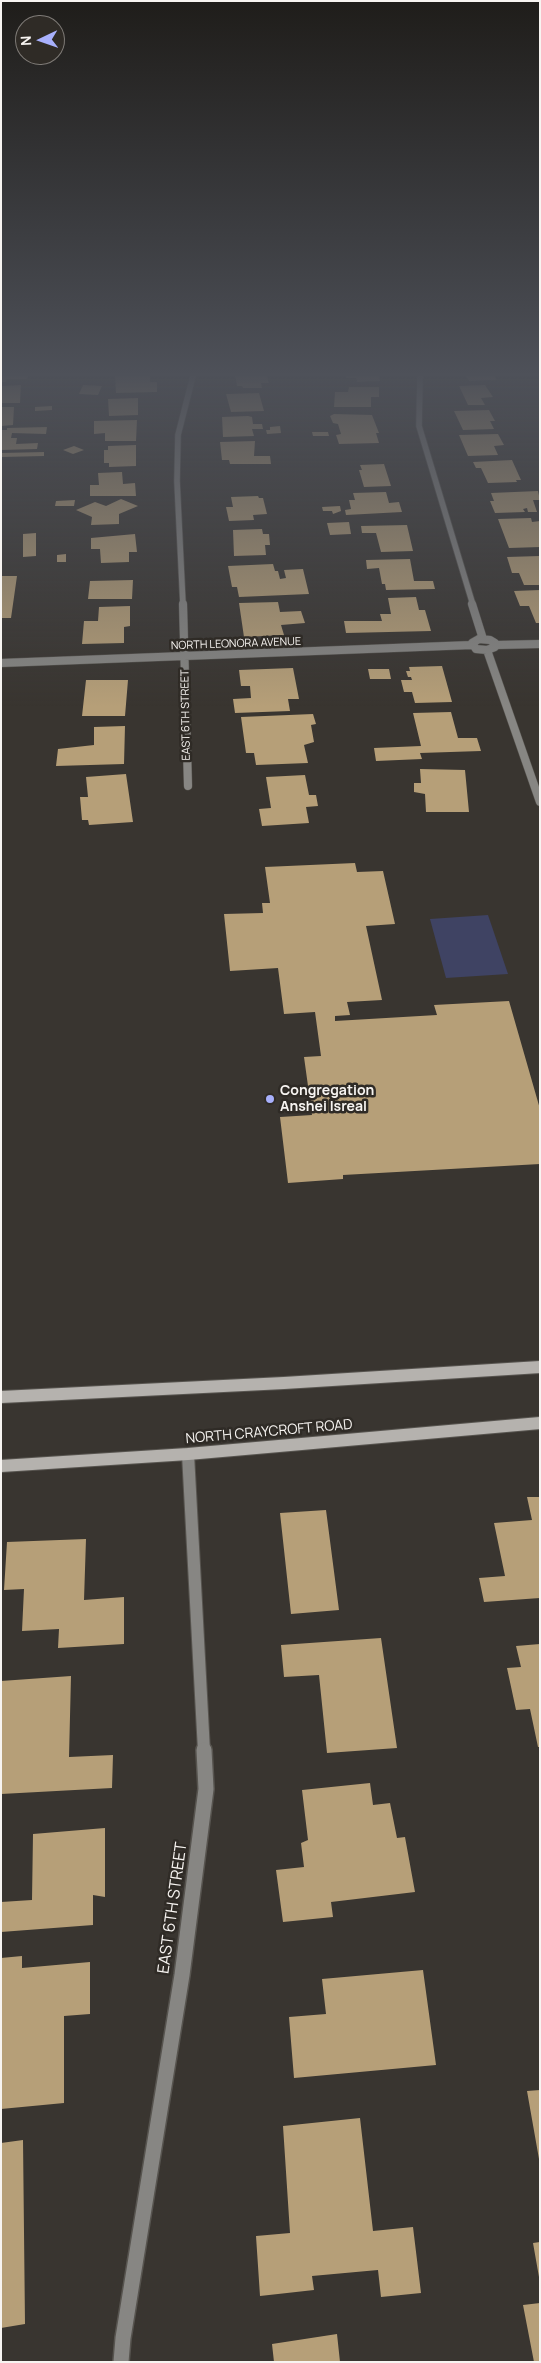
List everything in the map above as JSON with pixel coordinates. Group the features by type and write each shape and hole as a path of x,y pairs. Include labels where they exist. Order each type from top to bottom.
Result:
{"main road":[{"path":"1,1397 284,1383 540,1367"},
{"name":"NORTH CRAYCROFT ROAD","path":"1,1466 188,1454 540,1424"}],"street":[{"name":"EAST 6TH STREET","path":"177,486 185,656 188,786"},
{"path":"437,486 483,639"},
{"path":"496,645 490,640 483,639 475,640 472,645 476,649 487,650 494,648 496,645 540,644"},
{"name":"NORTH LEONORA AVENUE","path":"1,663 472,645"},
{"path":"487,650 540,802"},
{"name":"EAST 6TH STREET","path":"122,2362 123,2338 182,1974 206,1789 188,1454"}],"shaded area":[{"path":"488,915 508,974 446,978 430,919"}],"building":[{"path":"90,486 135,486 136,496 90,496"},
{"path":"538,491 540,500 533,500 537,512 528,512 527,508 523,509 525,512 495,513 490,501 494,501 491,493"},
{"path":"386,492 389,503 399,502 402,512 346,515 345,510 351,509 349,500 355,500 353,493"},
{"path":"258,496 263,498 267,514 253,515 254,520 229,521 226,507 233,507 231,497"},
{"path":"121,499 138,506 119,514 119,524 91,525 92,517 76,510 95,502 106,506"},
{"path":"75,500 74,506 55,506 56,501"},
{"path":"340,506 341,511 333,514 332,511 323,511 322,507"},
{"path":"531,518 532,522 540,521 540,547 509,548 498,519"},
{"path":"349,522 351,534 330,535 327,523"},
{"path":"407,525 413,551 381,552 376,533 362,533 361,526"},
{"path":"262,529 263,534 269,534 270,545 265,545 266,555 234,556 233,530"},
{"path":"36,533 36,556 23,557 23,534"},
{"path":"135,534 137,552 129,552 129,562 101,563 100,549 91,549 91,538"},
{"path":"66,554 66,562 57,562 57,555"},
{"path":"540,556 540,585 524,585 519,573 512,573 507,557"},
{"path":"410,559 414,581 433,581 435,589 386,590 385,584 382,584 379,568 367,569 366,560"},
{"path":"273,564 275,571 278,571 280,579 286,578 284,570 303,569 309,594 239,597 237,587 232,587 228,566"},
{"path":"1,576 17,576 11,618 1,618"},
{"path":"133,580 132,599 88,599 90,581"},
{"path":"540,590 540,623 536,623 529,606 520,606 514,591"},
{"path":"416,597 419,610 425,610 431,631 346,633 344,621 382,621 380,614 391,614 388,598"},
{"path":"278,602 280,612 301,611 305,623 281,625 284,635 244,637 239,603"},
{"path":"130,606 130,626 124,627 124,643 82,644 84,621 98,621 99,607"},
{"path":"442,666 452,702 415,703 412,692 404,692 401,680 412,680 411,677 408,677 406,671 410,671 409,667"},
{"path":"293,668 299,699 288,699 290,711 235,713 233,699 251,698 250,686 241,686 239,670"},
{"path":"368,669 389,669 391,679 370,679"},
{"path":"86,680 128,680 125,716 82,716"},
{"path":"451,712 458,738 477,738 481,751 420,753 422,759 376,761 374,748 421,746 413,713"},
{"path":"313,714 316,724 311,725 314,742 304,745 308,763 256,765 254,753 246,753 241,717"},
{"path":"125,726 124,764 56,766 58,749 94,745 94,727"},
{"path":"420,769 465,770 469,812 426,812 425,794 414,792 414,783 421,783"},
{"path":"126,774 133,822 89,825 88,820 82,820 80,797 88,797 86,777"},
{"path":"305,775 309,795 316,795 318,806 306,807 309,823 262,826 259,809 271,808 266,777"},
{"path":"355,863 357,872 383,871 395,924 366,926 382,1000 347,1002 350,1015 335,1016 335,1021 437,1015 434,1005 509,1001 540,1109 540,1164 343,1175 343,1179 288,1183 280,1117 312,1115 304,1057 321,1056 315,1012 284,1014 278,968 230,971 224,914 263,913 262,903 270,903 265,867"},
{"path":"527,1497 540,1497 540,1598 484,1602 479,1578 505,1576 494,1523 532,1520"},
{"path":"326,1510 339,1610 291,1614 280,1513"},
{"path":"86,1539 84,1600 124,1597 124,1644 58,1648 59,1629 22,1631 24,1589 4,1590 7,1542"},
{"path":"381,1638 397,1748 327,1753 319,1675 284,1677 281,1645"},
{"path":"540,1644 540,1747 538,1747 530,1709 516,1710 507,1668 521,1667 516,1646"},
{"path":"71,1676 69,1757 113,1755 112,1788 1,1794 1,1681"},
{"path":"370,1783 373,1805 390,1803 397,1838 405,1837 415,1892 331,1902 333,1917 283,1922 276,1870 304,1867 301,1843 308,1840 302,1790"},
{"path":"105,1828 105,1897 93,1895 93,1925 1,1932 1,1902 32,1900 33,1834"},
{"path":"22,1956 22,1968 90,1962 90,2014 64,2016 64,2103 1,2109 1,1958"},
{"path":"423,1970 436,2065 294,2078 289,2017 326,2014 322,1979"},
{"path":"540,2090 540,2159 539,2159 527,2091"},
{"path":"360,2118 373,2231 413,2227 421,2293 381,2297 378,2270 312,2276 314,2290 260,2296 256,2236 290,2233 283,2126"},
{"path":"23,2140 25,2324 1,2328 1,2143"},
{"path":"540,2242 540,2277 539,2277 533,2243"},
{"path":"540,2303 540,2362 534,2362 523,2305"},
{"path":"337,2334 340,2362 274,2362 272,2344"}],"place":[{"name":"Congregation Anshei Isreal","path":"270,1099"}]}
